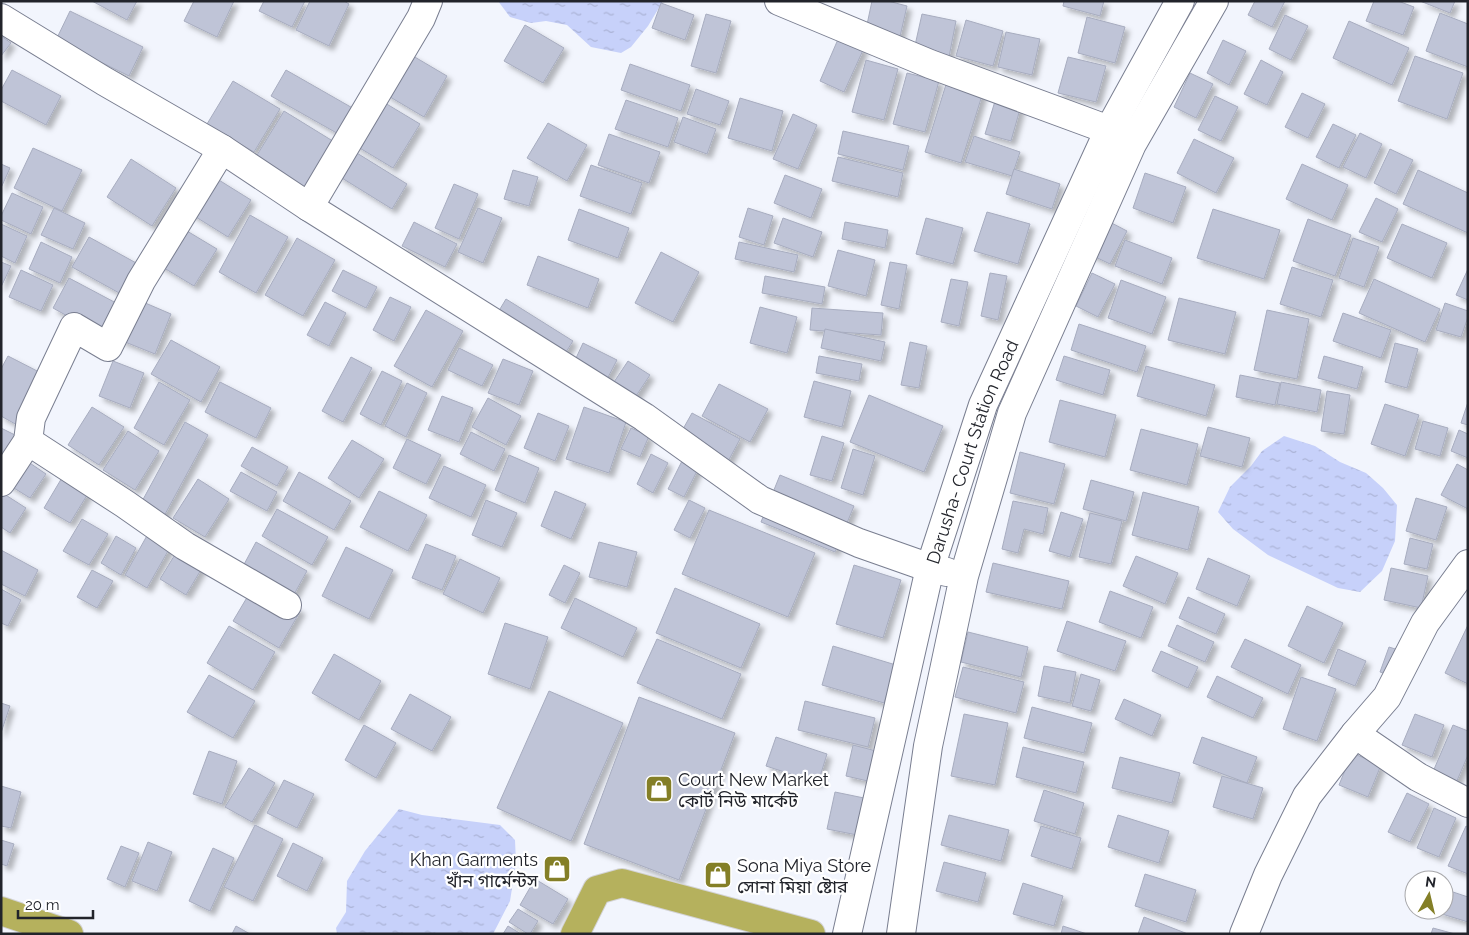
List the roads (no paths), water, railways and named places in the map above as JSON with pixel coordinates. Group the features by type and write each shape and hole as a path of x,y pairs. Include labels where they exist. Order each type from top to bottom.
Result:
{"highway":[{"path":"575,934 597,890 622,883 811,934"},
{"path":"1,911 69,934"}],"street":[{"path":"309,207 421,18 428,1"},
{"path":"779,1 930,64 1109,130 1132,144"},
{"name":"Darusha- Court Station Road","path":"846,934 930,568 982,405 1109,130 1180,1"},
{"name":"Darusha- Court Station Road","path":"900,934 928,746 964,576 1012,413 1132,144 1214,1"},
{"path":"1,18 104,81 222,149 309,207 644,417 760,500 859,543 930,568 964,576"},
{"path":"1,482 28,441 31,418 74,327 108,346 141,281 222,149"},
{"path":"28,441 125,504 185,546 287,605"},
{"path":"1244,934 1268,875 1307,796 1355,734 1387,697 1425,623 1468,564"},
{"path":"1355,734 1418,778 1468,803"}],"water":[{"path":"498,1 663,1 648,26 631,47 621,53 591,47 567,25 546,21 531,23 510,17"},
{"path":"1284,436 1315,446 1340,462 1366,473 1383,488 1397,505 1395,541 1382,571 1360,592 1338,588 1268,555 1233,529 1218,512 1230,487 1251,466 1262,451"},
{"path":"399,809 422,815 500,825 515,840 516,863 510,901 493,934 337,934 336,928 346,912 347,881 365,851"}],"place":[{"name":"Court New Market কোর্ট নিউ মার্কেট","path":"659,789"},
{"name":"Khan Garments খাঁন গার্মেন্টস","path":"557,869"},
{"name":"Sona Miya Store সোনা মিয়া ষ্টোর","path":"718,875"}]}
